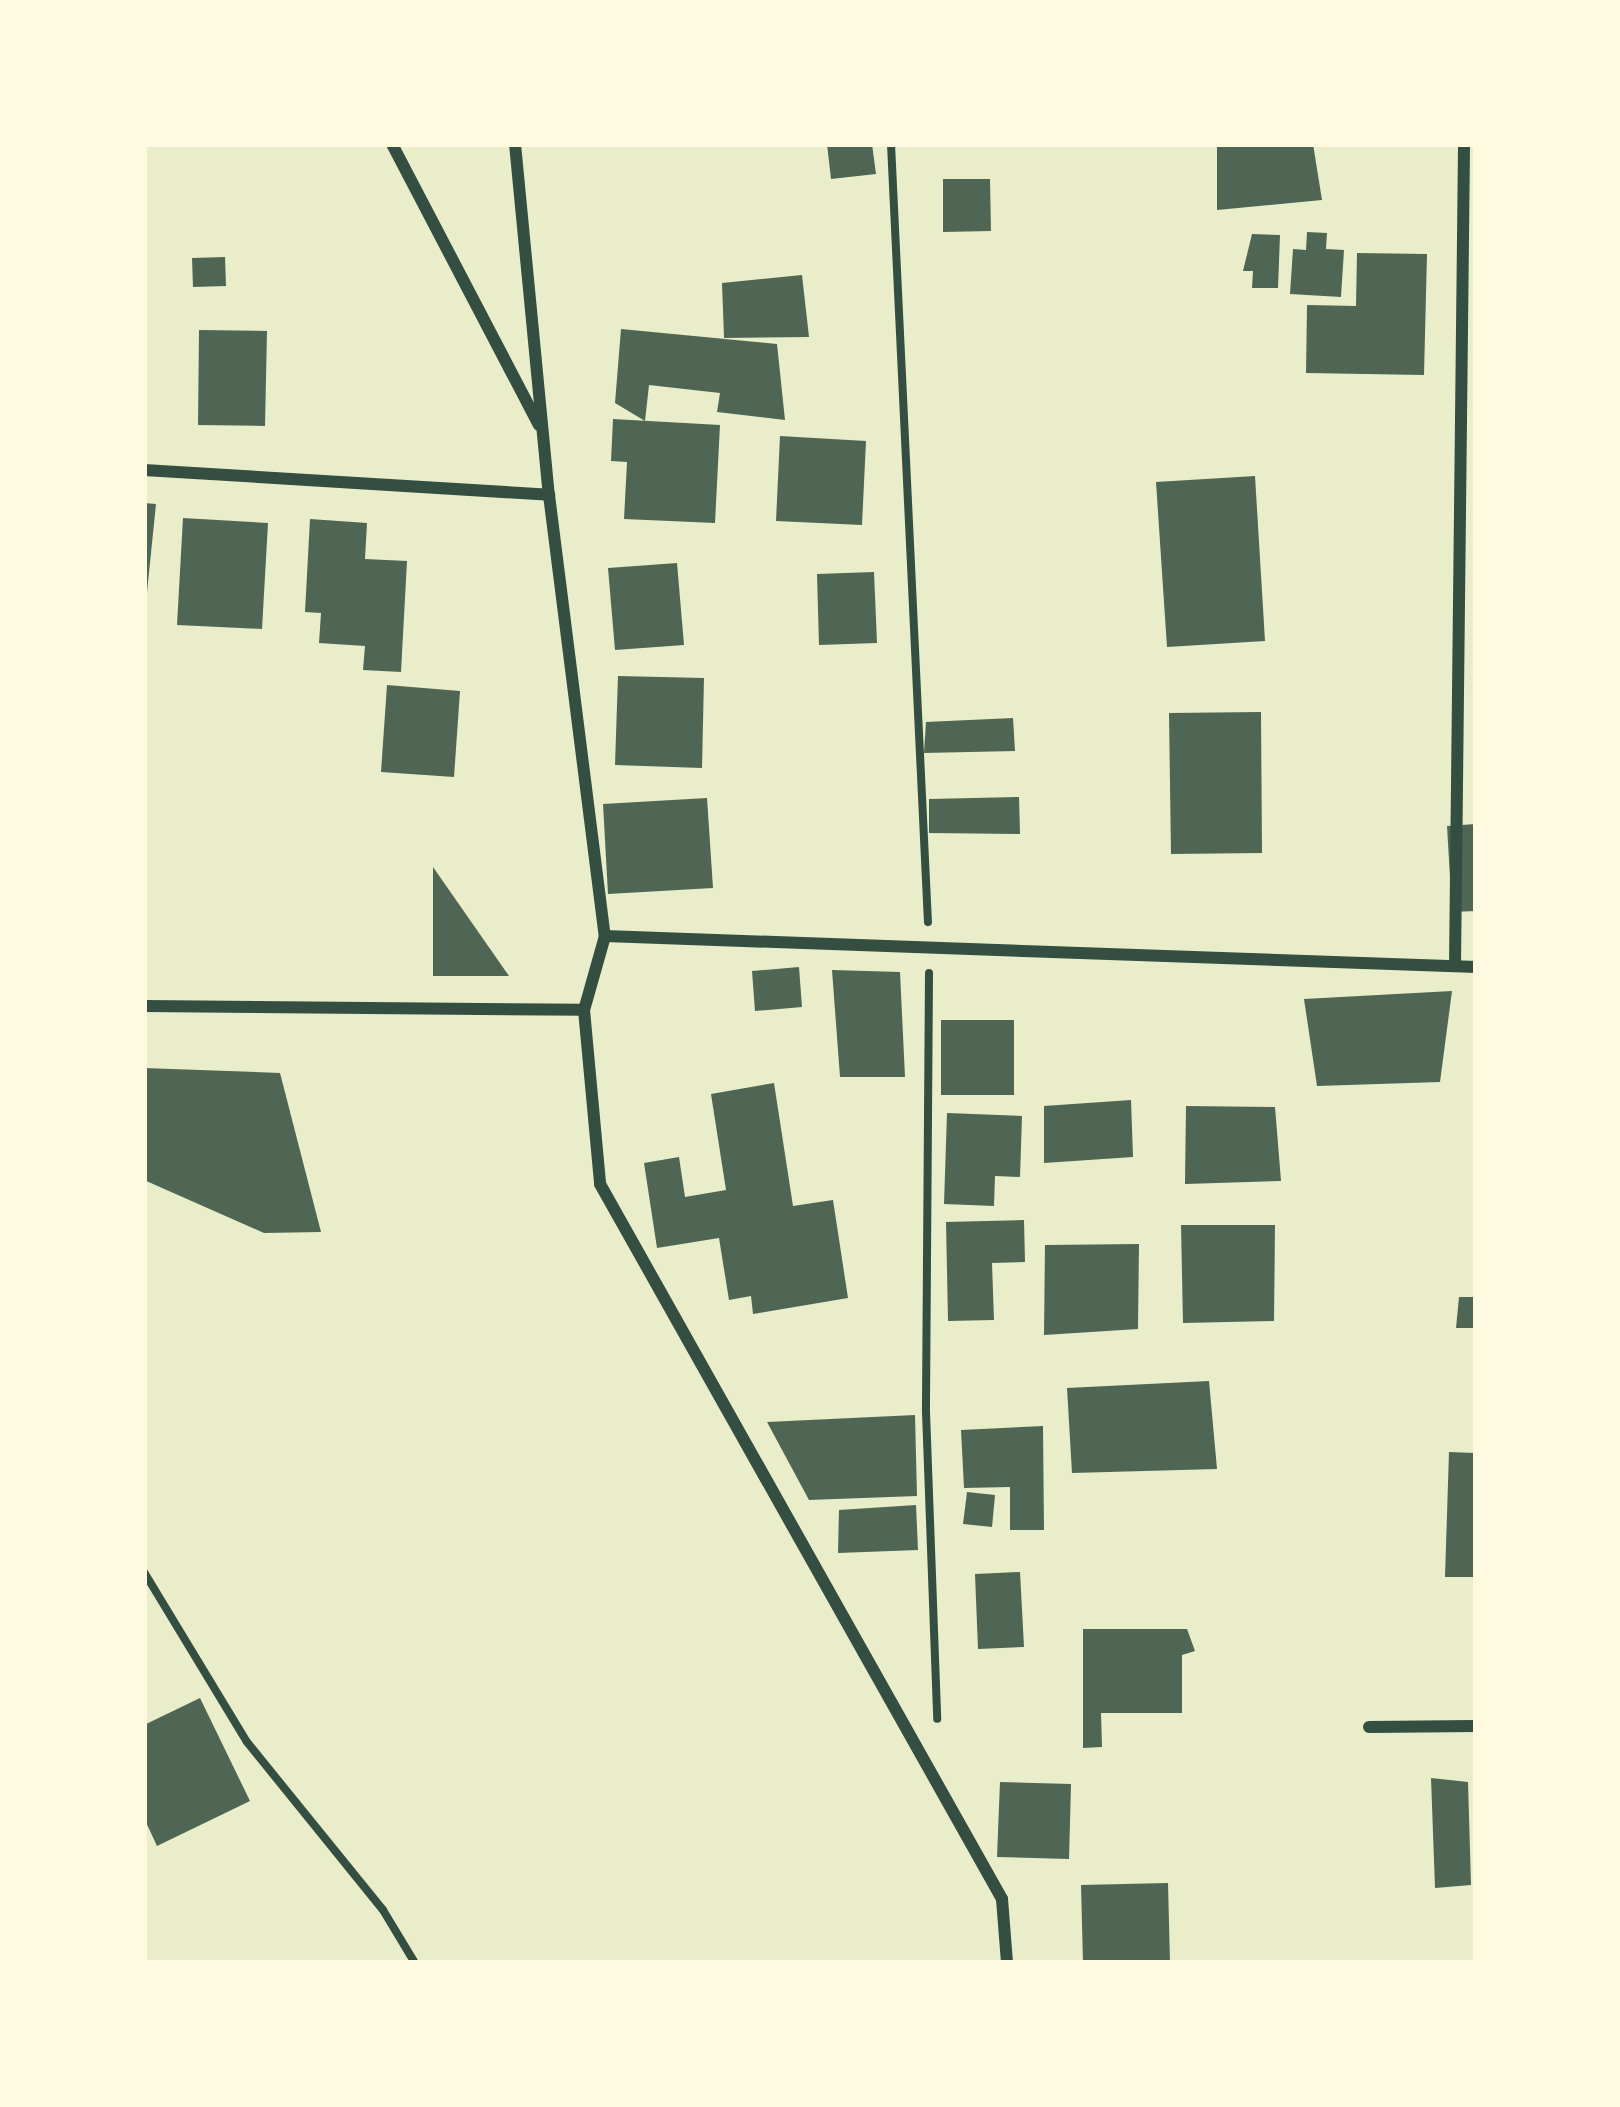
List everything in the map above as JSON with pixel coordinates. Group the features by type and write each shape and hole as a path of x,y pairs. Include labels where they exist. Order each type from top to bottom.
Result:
{"street":[{"path":"392,144 542,430"},
{"path":"515,144 548,495 605,936 584,1010 600,1184 1002,1900 1007,1963"},
{"path":"1455,966 1464,144"},
{"path":"144,470 548,495"},
{"path":"605,936 1476,967"},
{"path":"144,1006 584,1010"},
{"path":"1369,1727 1476,1726"}],"path":[{"path":"891,144 929,944 926,1412 939,1788"},
{"path":"144,1572 247,1742 382,1910 415,1963"}],"building":[{"path":"827,144 872,144 876,174 831,179"},
{"path":"1217,144 1313,144 1322,200 1217,210"},
{"path":"943,179 990,179 991,231 943,232"},
{"path":"1307,232 1327,233 1326,249 1344,250 1341,297 1290,294 1293,249 1306,250"},
{"path":"1252,234 1280,235 1278,288 1252,288 1253,271 1243,271"},
{"path":"1357,253 1427,254 1424,375 1306,373 1307,305 1356,306"},
{"path":"225,257 226,286 193,287 192,258"},
{"path":"802,275 809,337 724,338 722,283"},
{"path":"621,329 777,344 785,420 717,412 720,393 649,385 645,421 615,403"},
{"path":"199,330 267,331 265,426 198,425"},
{"path":"613,419 720,425 715,523 624,519 627,462 611,461"},
{"path":"780,436 866,441 862,525 776,521"},
{"path":"1255,476 1265,641 1167,647 1156,482"},
{"path":"144,503 156,504 147,592 144,592"},
{"path":"183,518 268,523 262,629 177,625"},
{"path":"310,519 367,523 365,559 407,561 401,672 363,670 365,646 319,643 321,613 305,612"},
{"path":"677,563 684,645 615,650 608,568"},
{"path":"874,572 877,643 819,645 817,574"},
{"path":"618,676 704,678 702,768 615,765"},
{"path":"387,685 460,691 454,777 381,772"},
{"path":"1261,712 1262,853 1171,854 1169,713"},
{"path":"1013,718 1015,751 924,753 926,722"},
{"path":"1019,797 1020,834 929,833 929,799"},
{"path":"707,798 713,888 608,894 603,804"},
{"path":"1476,824 1476,911 1452,912 1447,826"},
{"path":"433,867 509,976 433,976"},
{"path":"799,967 802,1007 755,1011 752,971"},
{"path":"832,970 900,972 905,1077 840,1077"},
{"path":"1452,991 1440,1082 1317,1086 1304,999"},
{"path":"941,1020 1014,1020 1014,1095 941,1095"},
{"path":"144,1068 280,1073 321,1232 264,1233 144,1180"},
{"path":"774,1083 793,1206 833,1200 848,1298 753,1314 751,1296 729,1300 719,1238 657,1248 644,1163 679,1157 685,1197 726,1190 711,1094"},
{"path":"1131,1100 1133,1157 1044,1163 1044,1106"},
{"path":"1186,1106 1275,1107 1281,1181 1185,1184"},
{"path":"947,1113 1022,1116 1020,1177 995,1176 994,1206 944,1204"},
{"path":"1024,1220 1025,1262 992,1263 994,1320 948,1321 946,1222"},
{"path":"1181,1225 1275,1225 1274,1321 1183,1323"},
{"path":"1139,1244 1138,1329 1044,1335 1045,1245"},
{"path":"1459,1297 1476,1297 1476,1328 1456,1328"},
{"path":"1209,1381 1217,1469 1072,1473 1067,1388"},
{"path":"915,1415 917,1496 809,1500 767,1422"},
{"path":"1043,1426 1044,1530 1010,1530 1010,1487 964,1488 961,1430"},
{"path":"1449,1452 1476,1453 1476,1577 1445,1577"},
{"path":"967,1492 995,1495 992,1527 963,1524"},
{"path":"916,1505 918,1550 838,1553 839,1510"},
{"path":"1020,1572 1024,1647 978,1649 975,1574"},
{"path":"1083,1629 1187,1629 1195,1651 1182,1655 1182,1713 1101,1713 1102,1747 1083,1748"},
{"path":"200,1698 250,1801 157,1846 144,1818 144,1725"},
{"path":"1431,1778 1468,1782 1471,1885 1435,1888"},
{"path":"1000,1782 1071,1784 1069,1859 997,1857"},
{"path":"1168,1883 1170,1963 1083,1963 1081,1885"}]}
